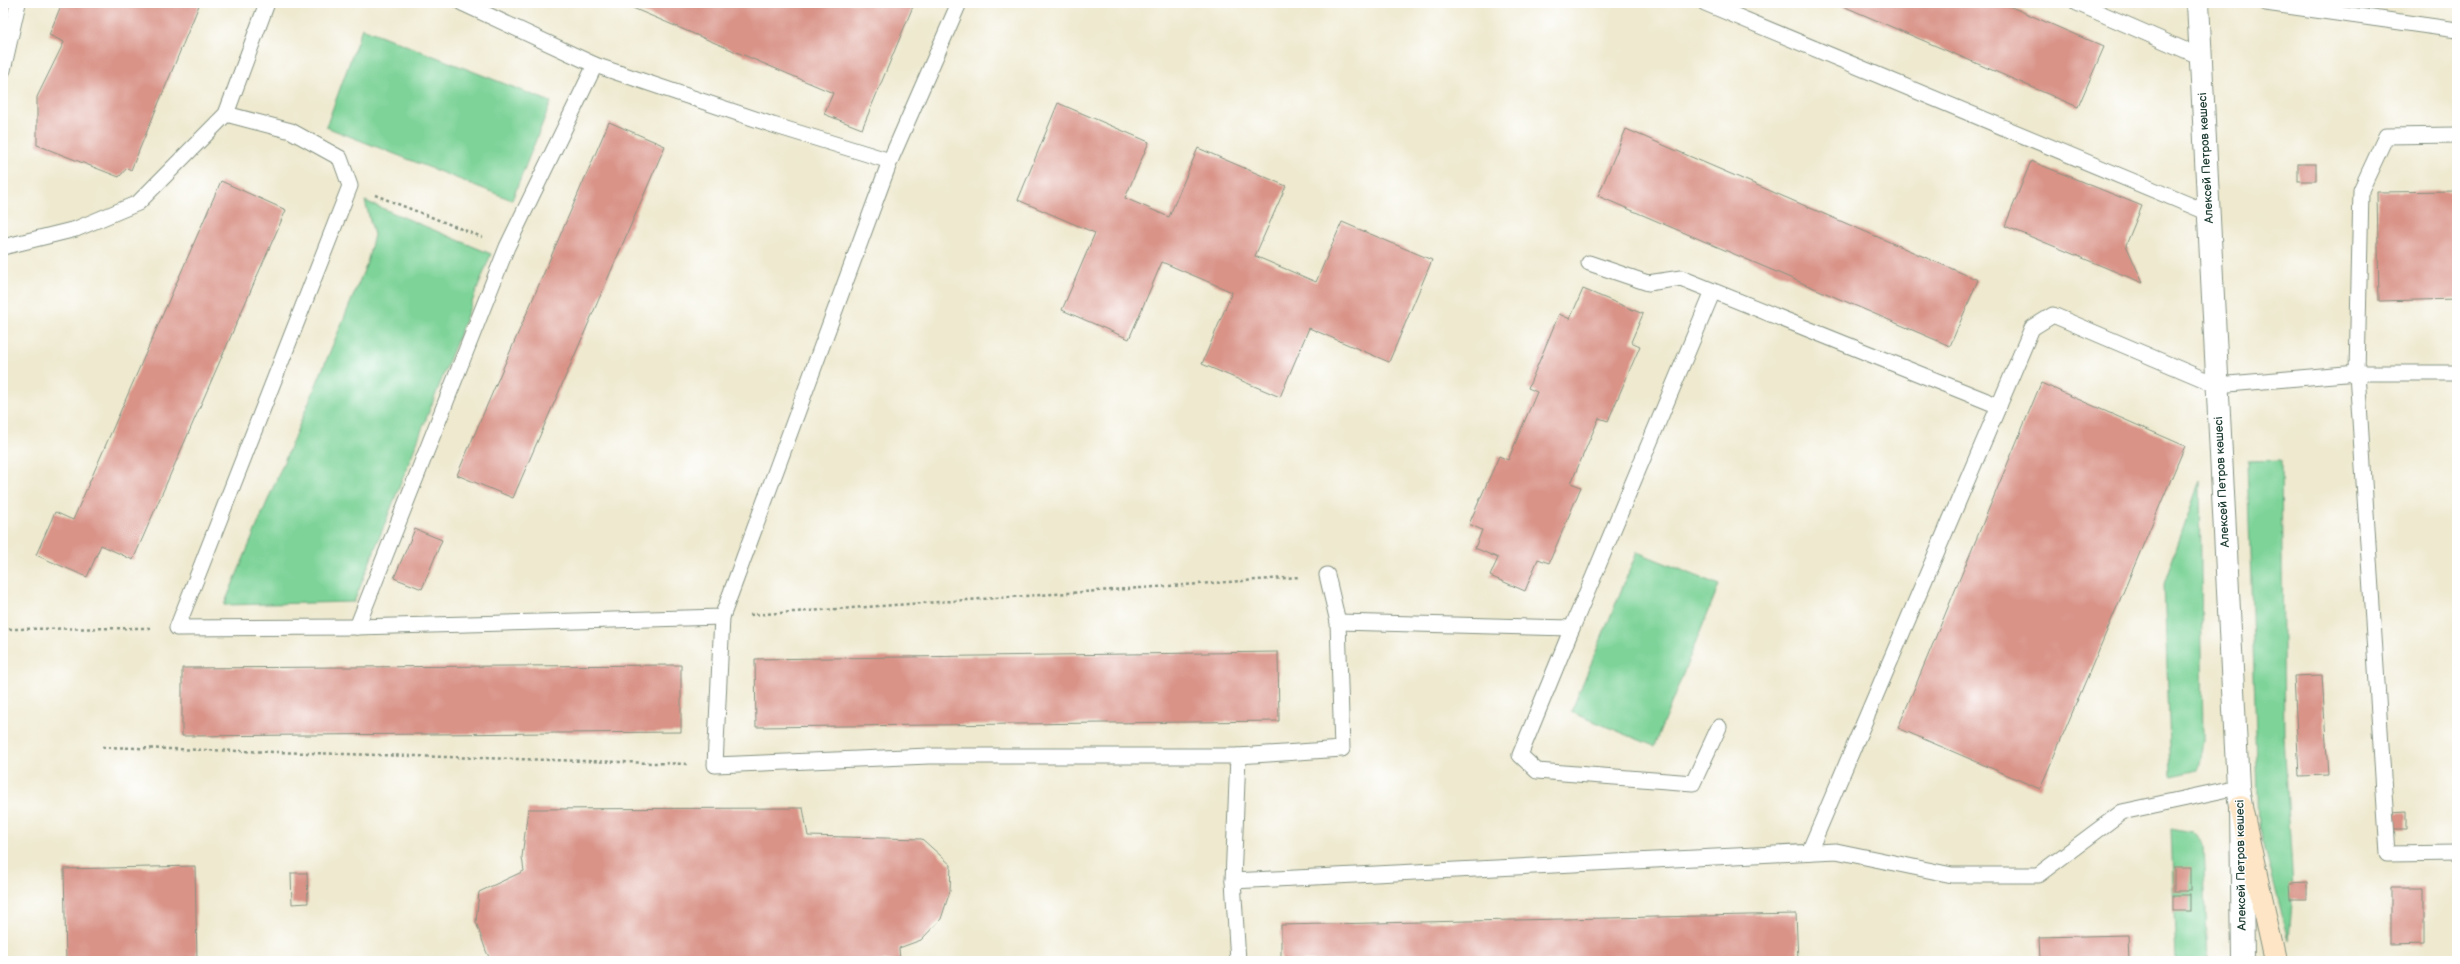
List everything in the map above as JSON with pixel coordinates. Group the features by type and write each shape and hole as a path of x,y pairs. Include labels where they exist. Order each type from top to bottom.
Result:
{"main road":[{"path":"2240,797 2275,961"}],"street":[{"name":"Алексей Петров көшесі","path":"2198,3 2217,385 2240,797 2243,961"}],"lane":[{"path":"3,70 18,3"},
{"path":"3,247 76,228 138,204 226,114 267,3"},
{"path":"462,3 595,65 773,125 890,161"},
{"path":"959,3 890,161 722,617 715,765 929,756 1238,756 1342,749 1338,622 1327,575"},
{"path":"1705,3 2209,213"},
{"path":"2077,3 2201,57"},
{"path":"2266,3 2457,30"},
{"path":"357,627 507,247 595,65"},
{"path":"226,114 291,132 340,158 350,186 177,628 357,627 722,617"},
{"path":"2457,135 2386,136 2361,190 2357,373 2388,854 2457,854"},
{"path":"1589,263 1648,283 1681,278 1999,406"},
{"path":"1713,291 1520,755 1537,771 1693,783 1719,727"},
{"path":"1809,852 2032,328 2053,315 2217,385 2357,373 2457,373"},
{"path":"1338,622 1572,628"},
{"path":"1238,756 1233,881 1238,961"},
{"path":"1233,881 1836,851 1952,875 2038,875 2122,812 2240,797"}],"path":[{"path":"350,186 507,247"},
{"path":"722,617 1327,575"},
{"path":"3,629 177,628"},
{"path":"102,747 715,765"}],"green space":[{"path":"362,28 551,102 512,200 326,127"},
{"path":"365,201 491,254 354,602 224,605 367,263 374,235"},
{"path":"2281,460 2284,737 2293,888 2289,941 2259,826 2247,461"},
{"path":"2200,480 2203,741 2198,770 2171,776 2164,584"},
{"path":"1637,552 1719,585 1654,746 1571,712"},
{"path":"2171,828 2192,832 2203,844 2208,961 2176,961"}],"building":[{"path":"62,3 200,3 131,170 127,168 119,177 37,145 37,97 64,42 49,35"},
{"path":"621,3 914,4 862,129 824,114 833,93"},
{"path":"1836,3 2002,3 2104,47 2078,107"},
{"path":"1058,103 1149,142 1125,198 1169,217 1198,148 1286,186 1255,256 1316,282 1342,222 1432,260 1389,362 1309,328 1280,397 1202,364 1232,292 1162,262 1129,339 1062,310 1095,233 1018,200"},
{"path":"609,122 665,146 513,498 457,475"},
{"path":"1626,129 1978,280 1950,346 1598,196"},
{"path":"2031,161 2142,206 2126,245 2143,283 2005,226"},
{"path":"2298,164 2316,164 2316,181 2298,181"},
{"path":"221,181 286,210 133,560 101,545 87,577 36,555 55,512 73,520"},
{"path":"2457,191 2457,299 2379,301 2377,192"},
{"path":"1583,289 1643,314 1631,342 1640,346 1608,421 1599,418 1571,483 1581,487 1549,563 1538,559 1525,591 1490,576 1498,558 1475,548 1482,530 1469,524 1499,456 1508,460 1537,392 1528,388 1559,314 1570,319"},
{"path":"2041,383 2185,446 2040,789 1898,728"},
{"path":"2455,430 2457,430 2457,478 2456,478"},
{"path":"415,529 442,540 422,589 394,578"},
{"path":"1278,652 1279,721 756,727 755,659"},
{"path":"681,665 681,732 182,736 182,668"},
{"path":"2322,675 2328,775 2299,776 2294,676"},
{"path":"803,808 808,836 922,839 951,865 950,891 941,919 921,940 899,948 900,961 491,961 486,951 476,922 479,892 524,871 522,857 528,809"},
{"path":"2406,812 2406,829 2389,829 2389,813"},
{"path":"195,866 197,961 66,961 64,869"},
{"path":"2174,867 2191,867 2191,891 2174,891"},
{"path":"291,873 307,873 308,903 292,904"},
{"path":"2307,882 2307,899 2290,899 2289,883"},
{"path":"2391,888 2424,888 2424,943 2391,944"},
{"path":"2173,895 2190,895 2190,911 2173,911"},
{"path":"1796,914 1798,961 1281,961 1281,925"},
{"path":"2128,935 2129,961 1998,961 2040,959 2039,937"}]}
